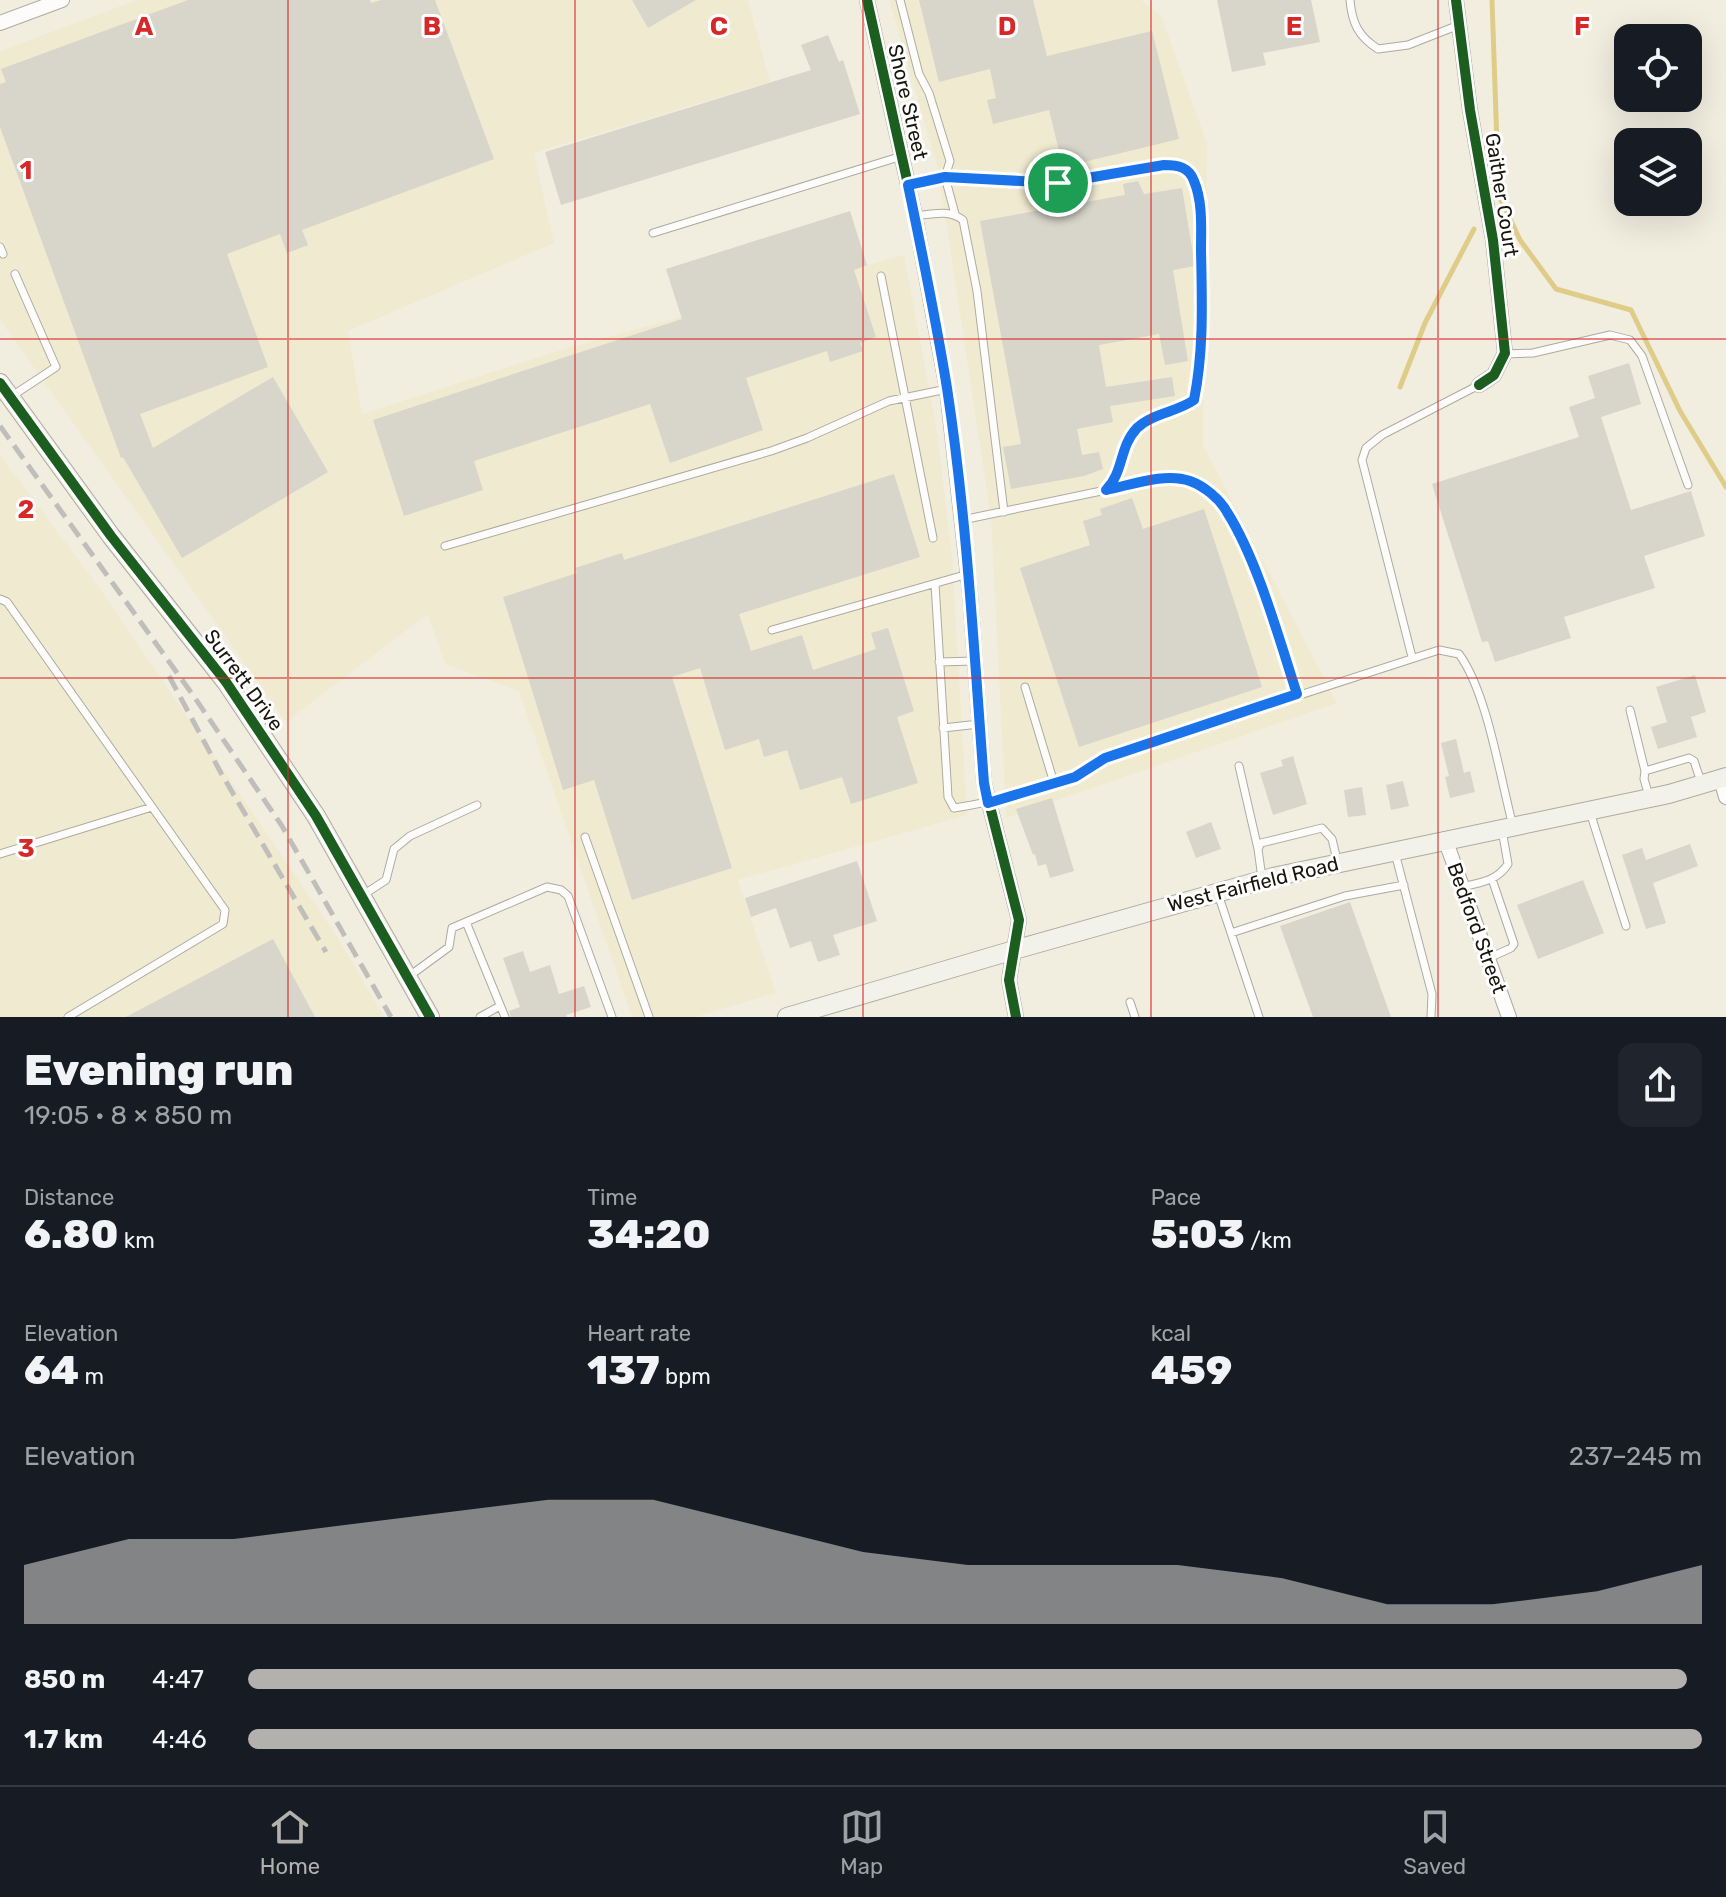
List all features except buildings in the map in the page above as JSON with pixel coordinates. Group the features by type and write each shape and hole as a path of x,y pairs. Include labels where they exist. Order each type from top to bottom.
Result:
{"main road":[{"name":"Surrett Drive","path":"5,390 111,536 226,682 316,816 430,1017"},
{"name":"West Fairfield Road","path":"787,1017 1217,891 1445,839 1650,798 1701,784 1724,784"}],"street":[{"path":"0,23 62,0"},
{"name":"Shore Street","path":"867,0 915,216 947,389 968,574 984,783 1019,920 1009,980 1016,1017"},
{"name":"Gaither Court","path":"1456,0 1470,110 1493,240 1505,354"},
{"path":"1479,385 1494,375 1505,354"},
{"name":"Bedford Street","path":"1445,839 1509,1017"}],"lane":[{"path":"900,0 919,74 929,93 950,161 945,177 955,214"},
{"path":"1350,0 1357,31 1378,49 1430,39 1459,25"},
{"path":"653,233 902,156"},
{"path":"908,185 945,177 1058,183 1178,165 1186,169 1194,181 1200,214 1204,336 1194,400 1183,408 1171,410 1139,426 1122,451 1121,467 1115,481 1106,490"},
{"path":"915,216 939,212 955,214 963,220 977,291 1004,512"},
{"path":"5,390 56,367 15,274"},
{"path":"881,276 933,538"},
{"path":"1505,354 1533,353 1610,335 1630,340 1642,356 1688,485"},
{"path":"1412,657 1362,460 1366,448 1382,435 1479,385"},
{"path":"445,546 771,451 889,401 947,389"},
{"path":"962,520 1154,480 1189,480 1203,487 1226,509 1259,583 1297,694"},
{"path":"772,630 968,574"},
{"path":"935,584 948,797 954,808 988,803 1075,777 1105,758 1412,657 1439,650 1459,654 1478,690 1507,827 1508,864 1492,879 1462,887"},
{"path":"0,599 7,602 225,910 223,924 68,1017"},
{"path":"939,662 975,661"},
{"path":"1025,687 1054,783"},
{"path":"1630,710 1650,798"},
{"path":"943,728 979,724"},
{"path":"1645,771 1689,758 1694,761 1701,784"},
{"path":"1239,766 1262,880"},
{"path":"363,895 386,880 394,849 410,836 477,805"},
{"path":"0,854 152,807"},
{"path":"1589,810 1626,926"},
{"path":"1258,849 1261,843 1322,828 1332,839 1338,863"},
{"path":"585,837 649,1017"},
{"path":"1394,850 1432,994 1431,1017"},
{"path":"1488,958 1514,944 1492,879"},
{"path":"1231,933 1345,896 1404,885"},
{"path":"408,977 449,947 452,928 547,887 561,890 568,896 612,1017"},
{"path":"1217,891 1259,1017"},
{"path":"466,922 505,1017"},
{"path":"1130,1002 1135,1017"},
{"path":"480,1017 500,1006"}],"shaded area":[{"path":"137,0 748,0 770,82 534,153 554,243 348,331 362,414 561,350 904,255 937,431 952,556 967,815 738,880 776,993 695,1017 632,1017 519,691 445,664 428,614 286,722 0,320 0,51"},
{"path":"889,0 1141,0 1161,16 1207,143 1203,445 1337,703 1006,818 991,518 938,169"},
{"path":"0,455 103,593 338,938 384,1017 0,1017"}],"waterway":[{"path":"1492,0 1497,144 1493,185"},
{"path":"1494,185 1520,240 1556,289 1631,310 1680,411 1726,487"},
{"path":"1400,387 1425,323 1474,229"}],"railway":[{"path":"0,426 195,698 282,826 391,1017"},
{"path":"169,676 221,773 326,952"}],"cycle path":[{"path":"867,0 915,216 947,389 970,594 984,783 1019,920 1009,980 1016,1017"},
{"path":"1456,0 1470,110 1493,240 1505,353 1494,375 1479,385"},
{"path":"0,383 111,536 226,682 316,816 430,1017"}],"route":[{"path":"1164,165 1178,165 1186,169 1194,181 1200,214 1204,336 1194,400 1183,408 1171,410 1139,426 1122,451 1121,467 1115,481 1106,490 1154,480 1189,480 1203,487 1226,509 1259,583 1297,694 1105,758 1075,777 988,803 956,456 947,389 908,185 945,177 1058,183 1164,165"}]}
